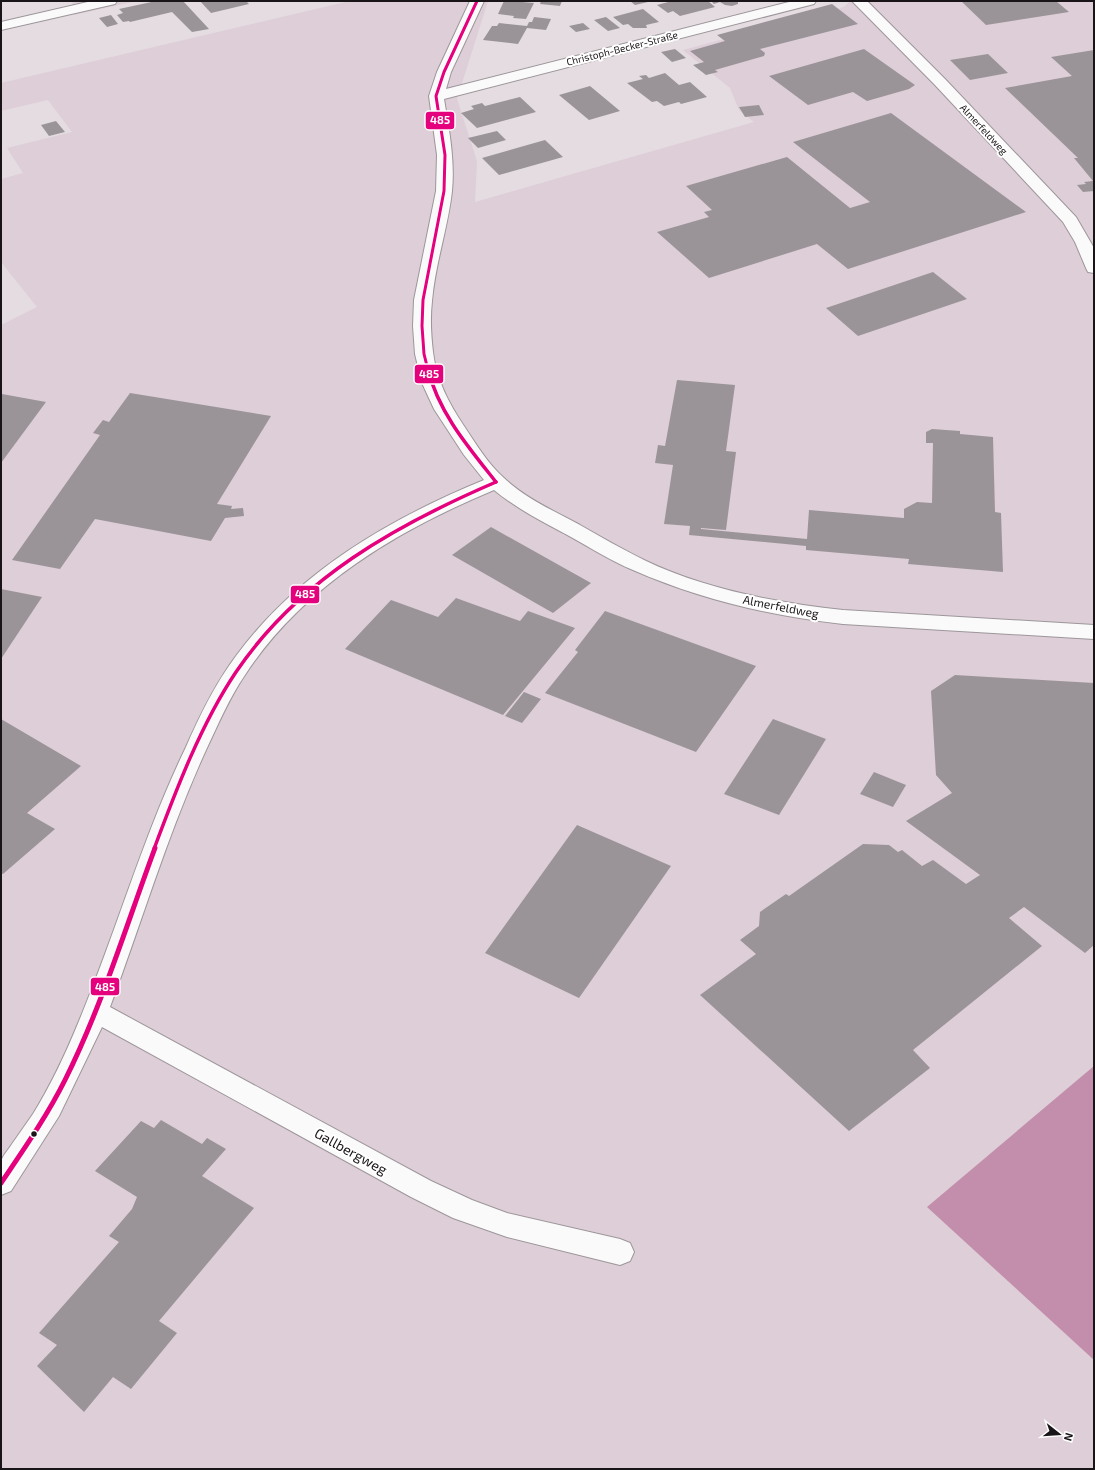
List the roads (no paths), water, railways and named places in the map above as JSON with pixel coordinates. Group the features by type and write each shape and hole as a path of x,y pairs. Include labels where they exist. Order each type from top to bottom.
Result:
{"street":[{"path":"1,26 110,1"},
{"path":"1,1183 49,1110 69,1072 96,1011 183,772 216,705 250,652 291,606 325,576 364,550 425,514 460,496 496,482 471,451 443,409 431,383 424,354 422,326 423,300 444,191 445,155 436,96 444,72 477,1"},
{"name":"Christoph-Becker-Straße","path":"436,96 809,1"},
{"name":"Almerfeldweg","path":"859,1 940,82 1070,220 1083,242 1094,268"},
{"name":"Almerfeldweg","path":"496,482 511,494 538,511 638,565 682,582 741,599 807,612 843,616 1094,632"},
{"name":"Gallbergweg","path":"96,1011 421,1189 464,1210 507,1225 620,1252"}]}
